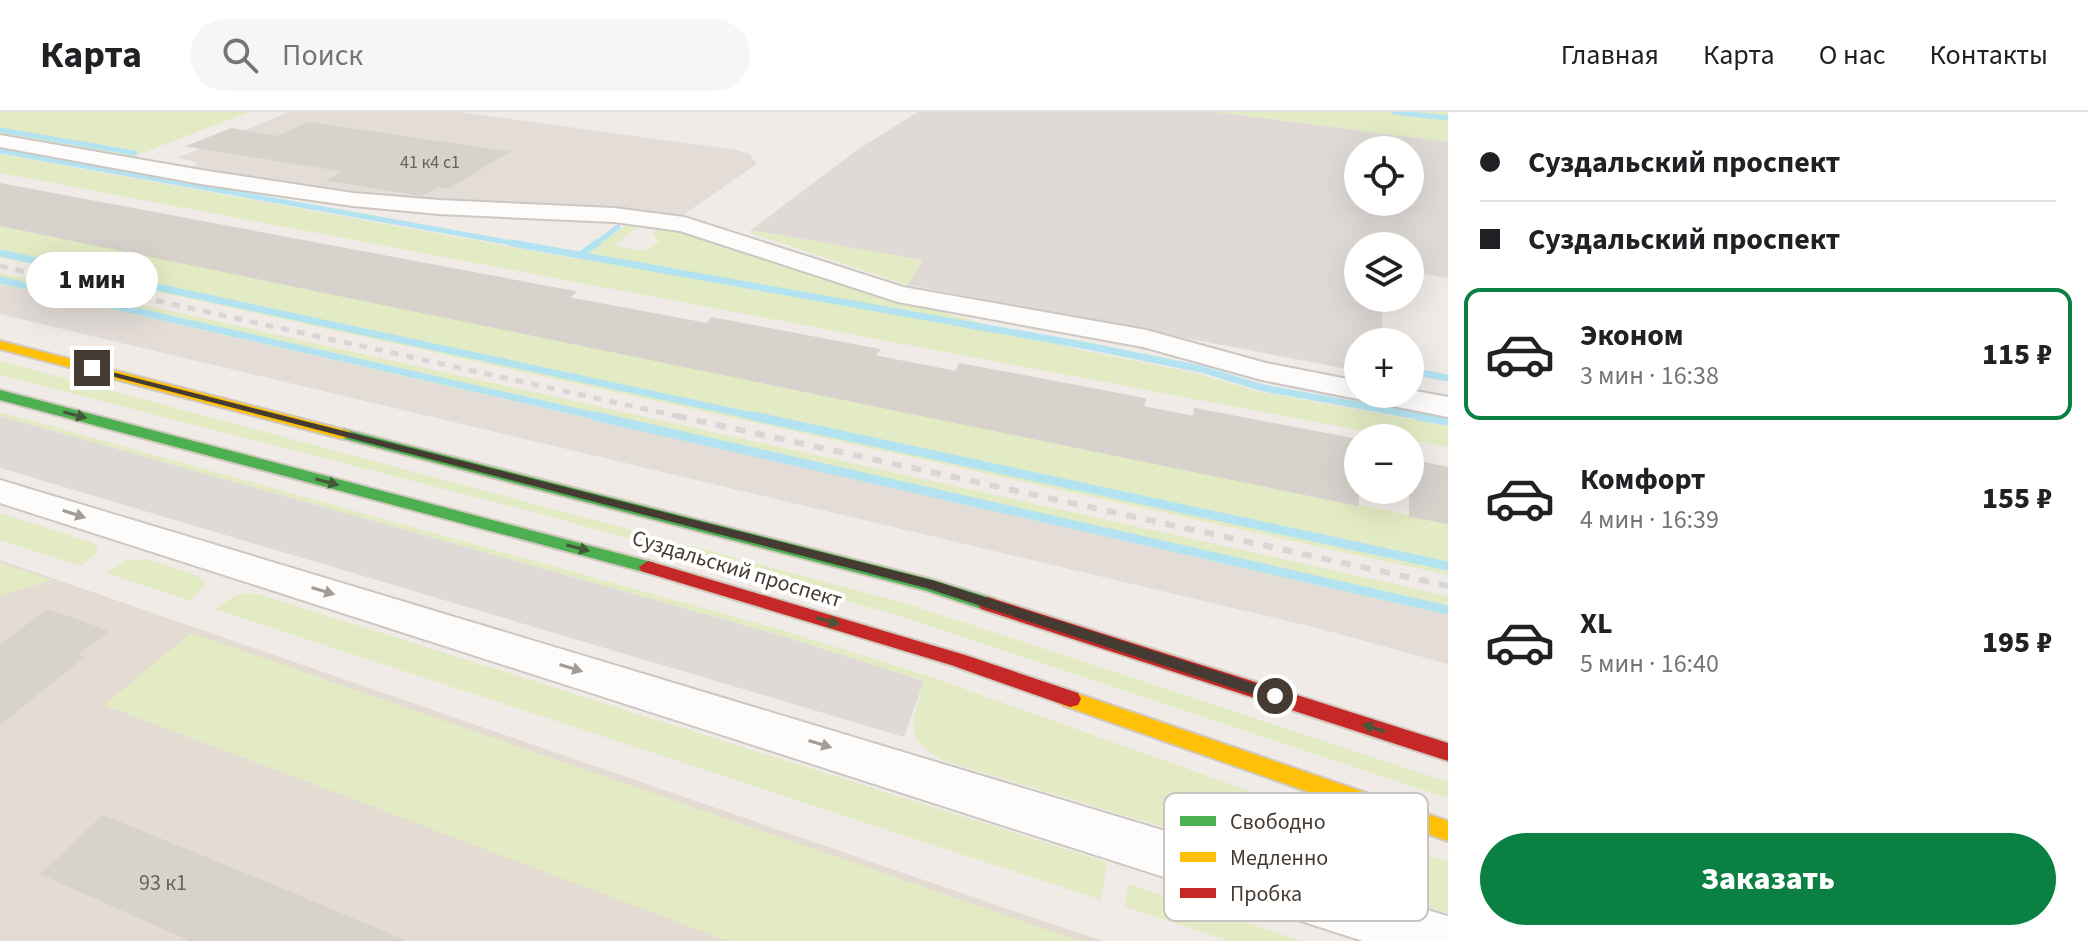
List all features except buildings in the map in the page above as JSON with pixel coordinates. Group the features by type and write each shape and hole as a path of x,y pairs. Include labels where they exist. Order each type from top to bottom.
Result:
{"main road":[{"name":"Суздальский проспект","path":"0,345 930,585 1448,752"},
{"name":"Суздальский проспект","path":"0,395 645,566 958,660 1339,793"},
{"name":"Суздальский проспект","path":"1428,824 1448,831"}],"street":[{"path":"0,141 248,185 362,201 468,211 648,218 684,224 898,294 1146,339 1262,371 1344,388"},
{"path":"1424,403 1448,407"},
{"path":"0,491 1164,854"},
{"path":"1380,921 1444,941"}],"shaded area":[{"path":"289,112 459,112 736,150 749,154 757,164 680,217 652,210 641,213 434,201 328,191 191,169 198,162 177,158"},
{"path":"918,112 1216,112 1402,136 1344,136 1344,216 1424,216 1424,139 1448,142 1448,278 1424,274 1424,232 1344,232 1344,312 1382,312 1382,328 1344,328 1344,368 908,285 923,260 751,230 857,150"},
{"path":"0,284 1448,615 1448,664 1317,628 0,314"},
{"path":"0,416 779,635 924,681 904,737 0,468"},
{"path":"0,560 999,906 1103,941 0,941"}],"green space":[{"path":"0,112 249,112 132,157 0,134"},
{"path":"1216,112 1448,112 1448,142 1424,139 1424,136 1402,136"},
{"path":"0,154 578,259 626,225 637,228 614,245 638,250 649,249 659,242 653,234 659,226 686,230 840,284 1076,349 1195,373 1260,392 1448,426 1448,447 1424,442 1424,424 1344,424 1344,427 0,173"},
{"path":"0,225 1448,523 1448,575 0,257"},
{"path":"751,230 924,260 908,285 748,232"},
{"path":"0,273 1448,596 1448,615 0,284"},
{"path":"0,361 908,604 1448,782 1448,798 900,616 541,514 0,375"},
{"path":"0,412 782,630 928,676 1255,793 1164,793 1164,827 945,761 930,752 921,744 914,727 924,681 779,635 0,416"},
{"path":"0,513 91,542 97,545 97,552 81,566 0,540"},
{"path":"146,559 199,576 205,584 191,601 106,573 126,561"},
{"path":"0,563 52,580 0,596"},
{"path":"255,593 1107,862 1101,900 215,609 236,595"},
{"path":"191,633 1079,941 728,941 104,705"},
{"path":"1428,855 1448,862 1448,913 1428,907"},
{"path":"1128,884 1164,896 1164,920 1125,907"},
{"path":"1168,921 1241,921 1302,941 1230,941"}],"waterway":[{"path":"1394,112 1448,118"},
{"path":"0,130 135,153"},
{"path":"0,151 523,245"},
{"path":"594,245 618,227"},
{"path":"512,243 1088,346 1201,369 1263,388 1430,418"},
{"path":"580,255 597,243"},
{"path":"0,253 762,418"},
{"path":"0,280 604,418"},
{"path":"1424,374 1448,378"},
{"path":"595,416 1448,610"},
{"path":"753,416 1448,566"},
{"path":"1418,416 1430,418"},
{"path":"1430,418 1448,421"}],"railway":[{"path":"0,266 686,418"},
{"path":"677,416 1448,586"}],"traffic: fast":[{"path":"0,395 648,567"},
{"path":"343,434 930,585 988,604"}],"traffic: slow":[{"path":"0,345 343,434"},
{"path":"1070,699 1339,793"},
{"path":"1428,824 1448,831"}],"traffic: jam":[{"path":"648,567 958,660 1070,699"},
{"path":"988,604 1448,752"}],"route":[{"path":"92,368 930,585 1275,696"}]}
